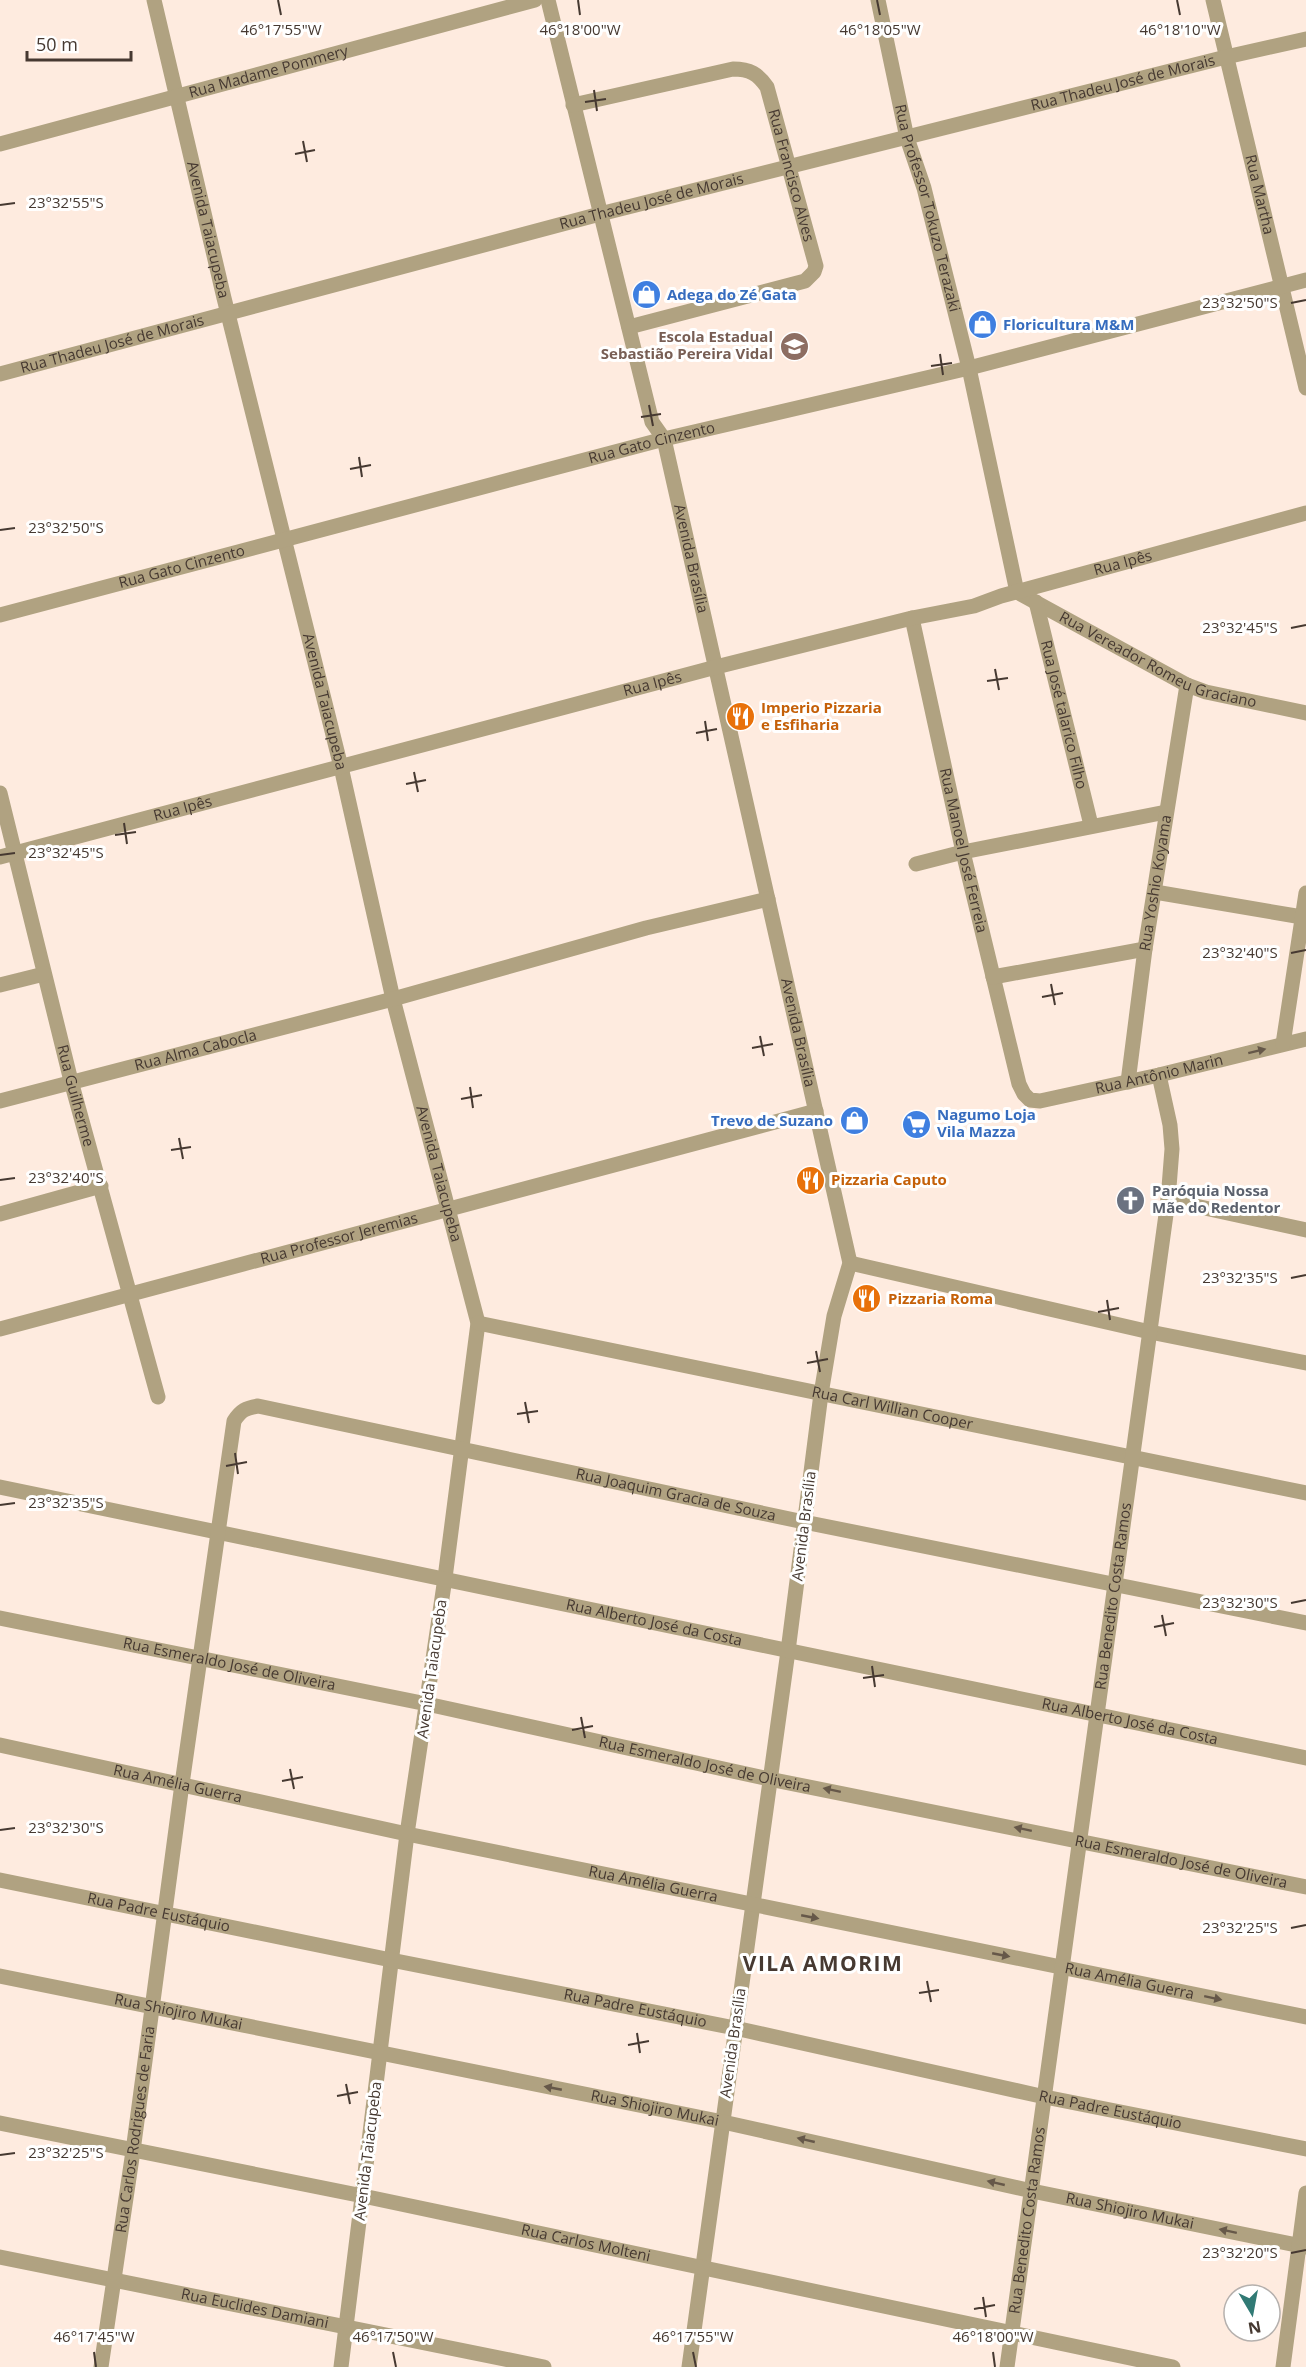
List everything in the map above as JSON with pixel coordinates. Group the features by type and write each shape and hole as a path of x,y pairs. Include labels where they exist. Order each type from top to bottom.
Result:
{"street":[{"name":"Avenida Taiacupeba","path":"154,0 283,540 341,767 393,999 478,1323 463,1449 407,1834 341,2367"},
{"name":"Rua Madame Pommery","path":"0,144 535,0"},
{"name":"Avenida Brasília","path":"548,0 652,422 664,439 850,1263 834,1316 820,1394 788,1651 689,2367"},
{"name":"Rua Professor Tokuzo Terazaki","path":"878,0 907,138 924,188 969,368 1017,592"},
{"name":"Rua Martha","path":"1212,0 1306,388"},
{"name":"Rua Thadeu José de Morais","path":"0,374 600,214 1306,39"},
{"name":"Rua Francisco Alves","path":"573,105 733,69 743,69 761,77 767,87 816,266 811,277 805,280 629,327"},
{"name":"Rua Gato Cinzento","path":"0,615 664,439 969,368 1306,280"},
{"name":"Rua Ipês","path":"7,855 716,667 912,618 974,606 1017,592 1306,513"},
{"name":"Rua Vereador Romeu Graciano","path":"1017,592 1187,685 1206,692 1306,713"},
{"name":"Rua José talarico Filho","path":"1036,602 1091,825"},
{"name":"Rua Manoel José Ferreia","path":"912,618 963,852 1019,1084"},
{"name":"Rua Yoshio Koyama","path":"1128,1082 1145,949 1187,685"},
{"name":"Rua Guilherme","path":"0,794 7,855 44,974 71,1082 158,1398"},
{"path":"916,864 1091,825 1166,812"},
{"path":"1155,892 1302,917"},
{"path":"1283,1044 1306,893"},
{"name":"Rua Alma Cabocla","path":"0,1101 393,999 646,928 768,899"},
{"path":"993,977 1145,949"},
{"path":"0,985 44,974"},
{"name":"Rua Antônio Marin","path":"1019,1084 1030,1100 1040,1101 1306,1039"},
{"name":"Rua Benedito Costa Ramos","path":"1008,2367 1168,1200 1172,1149 1170,1125 1159,1075"},
{"name":"Rua Professor Jeremias","path":"0,1329 816,1111"},
{"path":"0,1214 101,1186"},
{"path":"1168,1200 1306,1230"},
{"path":"850,1263 1150,1332 1306,1363"},
{"name":"Rua Carl Willian Cooper","path":"478,1323 1306,1493"},
{"name":"Rua Joaquim Gracia de Souza","path":"258,1406 804,1522 1306,1623"},
{"name":"Rua Carlos Rodrigues de Faria","path":"101,2367 234,1420 239,1412 258,1406"},
{"name":"Rua Alberto José da Costa","path":"0,1486 1306,1758"},
{"name":"Rua Esmeraldo José de Oliveira","path":"0,1618 427,1704 769,1779 1306,1887"},
{"name":"Rua Amélia Guerra","path":"0,1745 407,1834 1306,2018"},
{"name":"Rua Padre Eustáquio","path":"0,1880 735,2028 1045,2097 1306,2149"},
{"name":"Rua Shiojiro Mukai","path":"0,1976 723,2122 1032,2191 1303,2247"},
{"name":"Rua Carlos Molteni","path":"0,2123 363,2196 1173,2367"},
{"path":"1283,2367 1303,2247 1306,2193"},
{"name":"Rua Euclides Damiani","path":"0,2257 544,2367"}],"place":[{"name":"Adega do Zé Gata","path":"646,295"},
{"name":"Floricultura M&M","path":"982,325"},
{"name":"Escola Estadual Sebastião Pereira Vidal","path":"794,346"},
{"name":"Imperio Pizzaria e Esfiharia","path":"740,717"},
{"name":"Trevo de Suzano","path":"854,1121"},
{"name":"Nagumo Loja Vila Mazza","path":"916,1124"},
{"name":"Pizzaria Caputo","path":"810,1180"},
{"name":"Paróquia Nossa Mãe do Redentor","path":"1131,1200"},
{"name":"Pizzaria Roma","path":"867,1299"}],"district":[{"name":"VILA AMORIM","path":"823,1964"}]}
